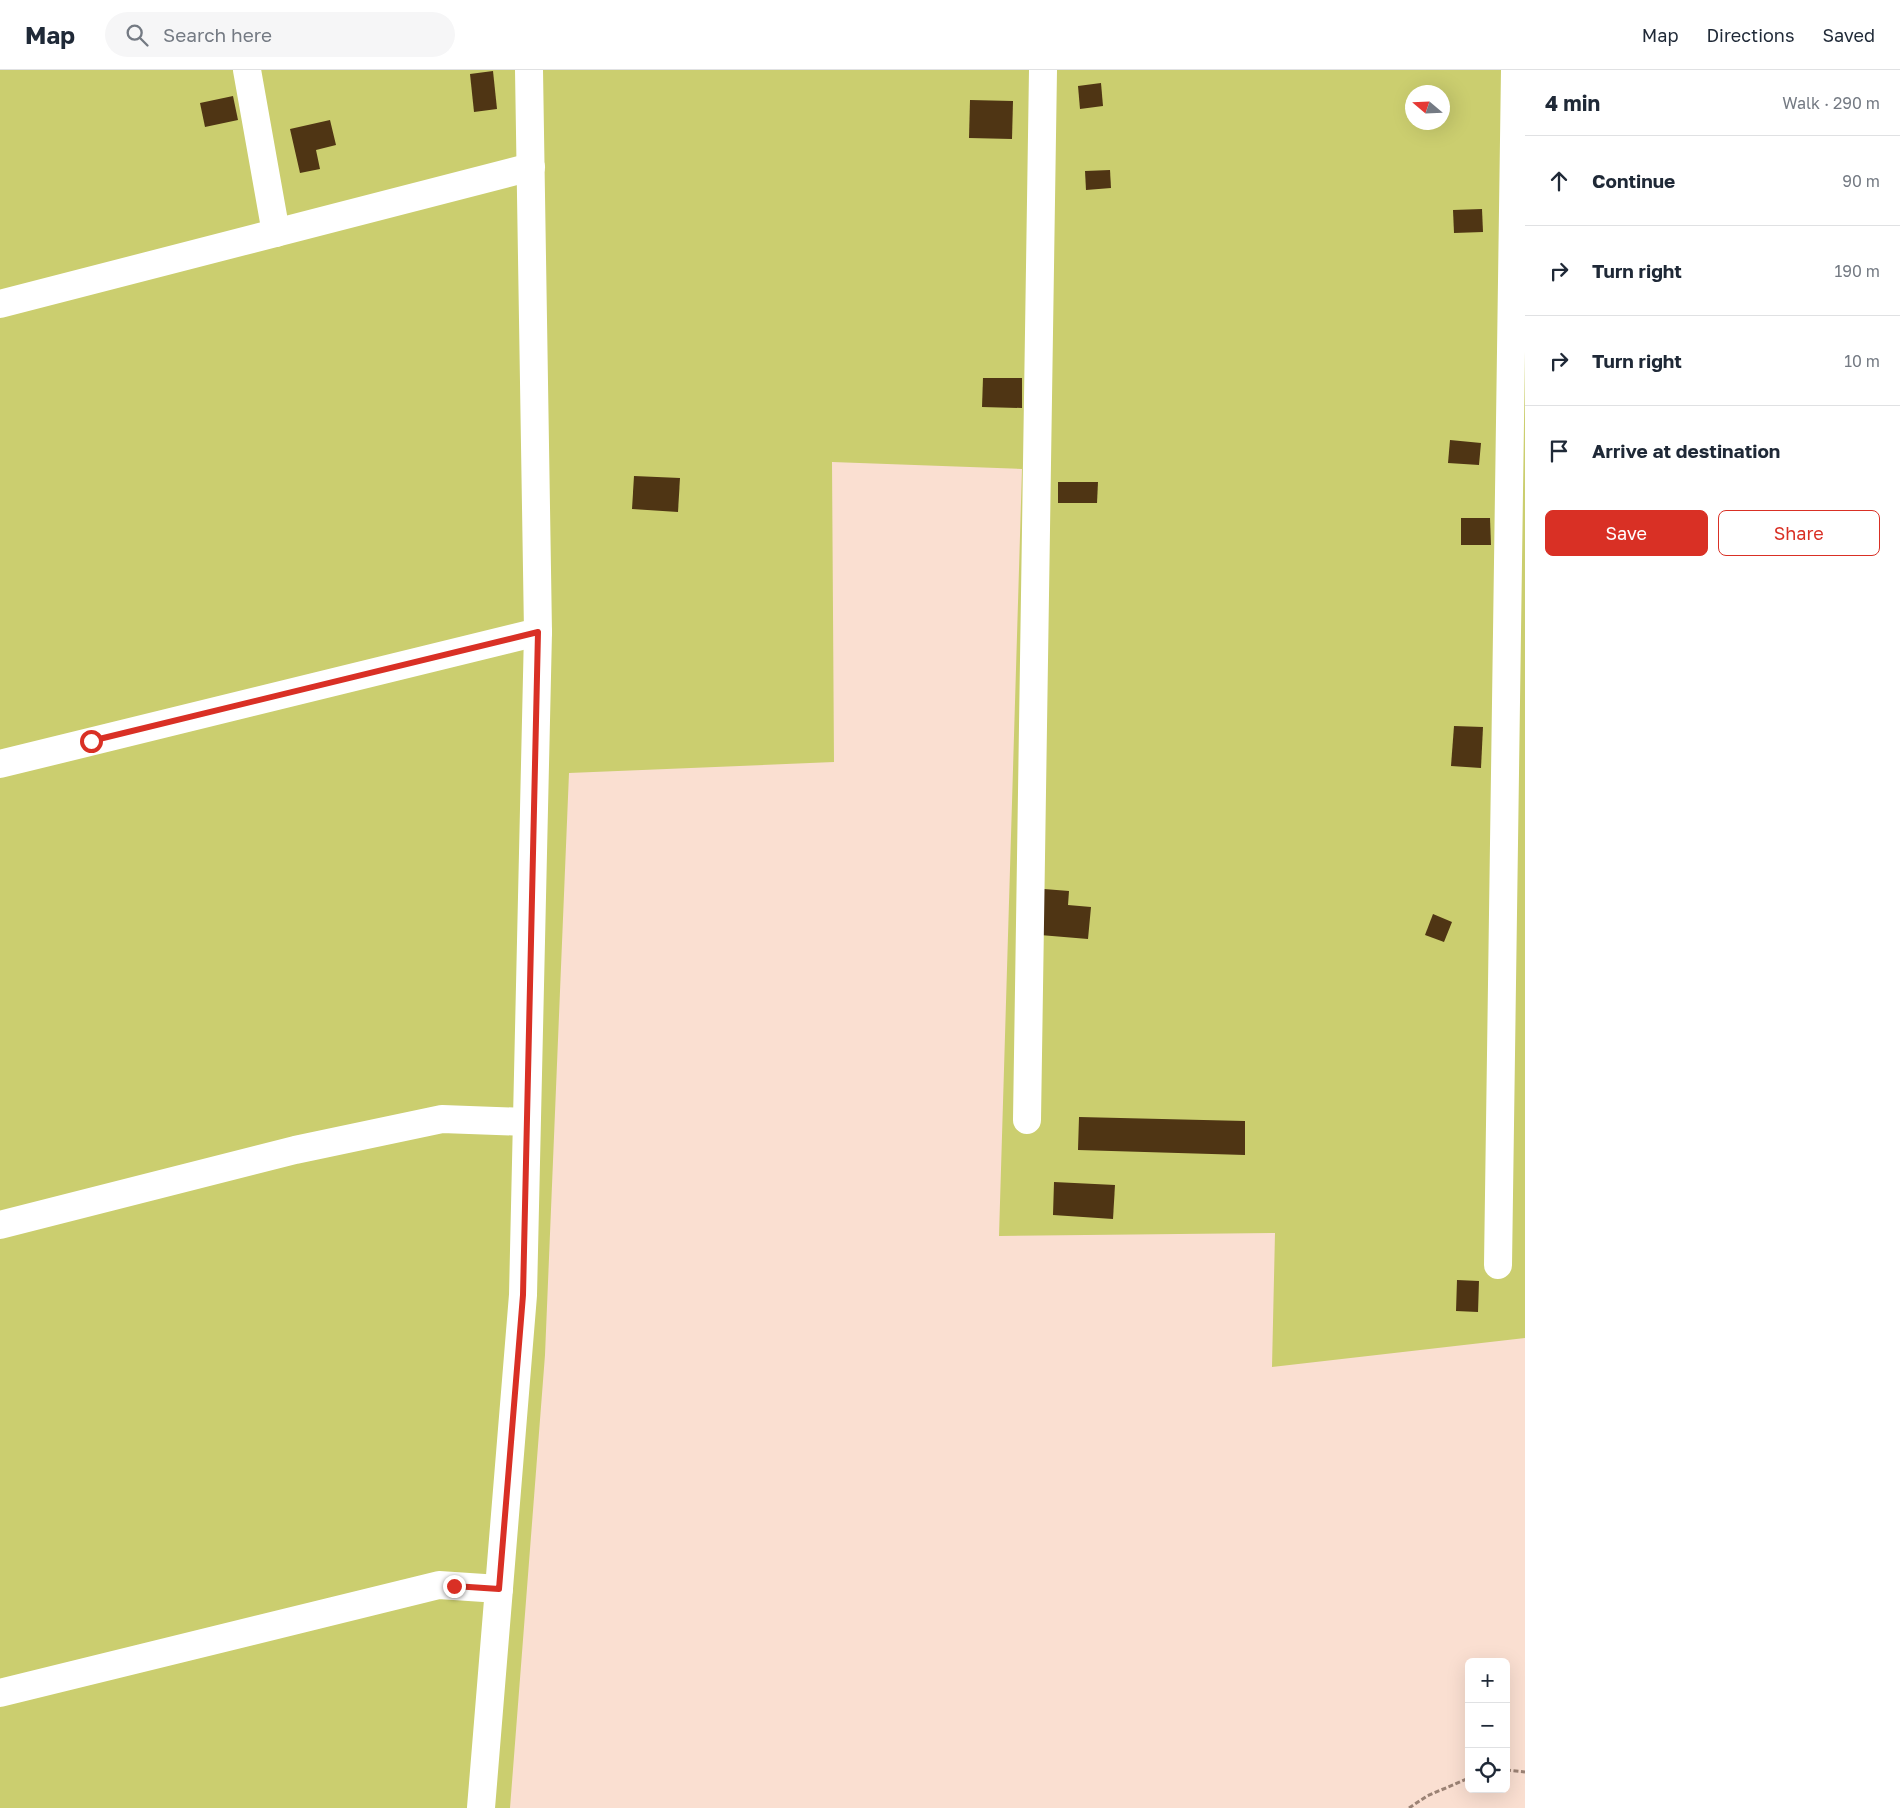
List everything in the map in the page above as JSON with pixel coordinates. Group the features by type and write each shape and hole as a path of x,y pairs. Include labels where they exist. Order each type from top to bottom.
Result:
{"street":[{"path":"247,70 276,233"},
{"path":"481,1808 523,1295 538,632 529,70"},
{"path":"1027,1120 1043,70"},
{"path":"1498,1265 1515,70"},
{"path":"0,304 531,167"},
{"path":"0,764 538,632"},
{"path":"0,1225 295,1150 442,1119 526,1122"},
{"path":"0,1693 439,1585 499,1589"}],"path":[{"path":"1510,1770 1525,1772"},
{"path":"1409,1808 1427,1796 1465,1780"}],"green space":[{"path":"0,70 1525,70 1525,1338 1272,1367 1275,1233 999,1236 1022,469 832,462 834,762 569,773 545,1355 510,1808 0,1808"}],"building":[{"path":"493,71 497,109 474,112 470,74"},
{"path":"1101,83 1103,106 1080,109 1078,86"},
{"path":"233,96 238,120 205,127 200,103"},
{"path":"970,100 1013,101 1012,139 969,138"},
{"path":"330,120 336,145 316,150 320,169 300,173 290,129"},
{"path":"1110,170 1111,188 1086,190 1085,171"},
{"path":"1482,209 1483,232 1454,233 1453,210"},
{"path":"983,378 1022,378 1022,408 982,407"},
{"path":"1450,440 1481,443 1479,465 1448,463"},
{"path":"634,476 680,478 678,512 632,509"},
{"path":"1058,482 1098,482 1097,503 1058,503"},
{"path":"1461,518 1490,518 1491,545 1461,545"},
{"path":"1454,726 1483,727 1481,768 1451,766"},
{"path":"1044,889 1069,891 1068,905 1091,907 1088,939 1040,935"},
{"path":"1433,914 1452,922 1444,942 1425,935"},
{"path":"1079,1117 1245,1121 1245,1155 1078,1150"},
{"path":"1054,1182 1115,1185 1113,1219 1053,1215"},
{"path":"1457,1280 1479,1281 1478,1312 1456,1311"}],"route":[{"path":"91,741 538,632 523,1295 499,1589 454,1586"}]}
